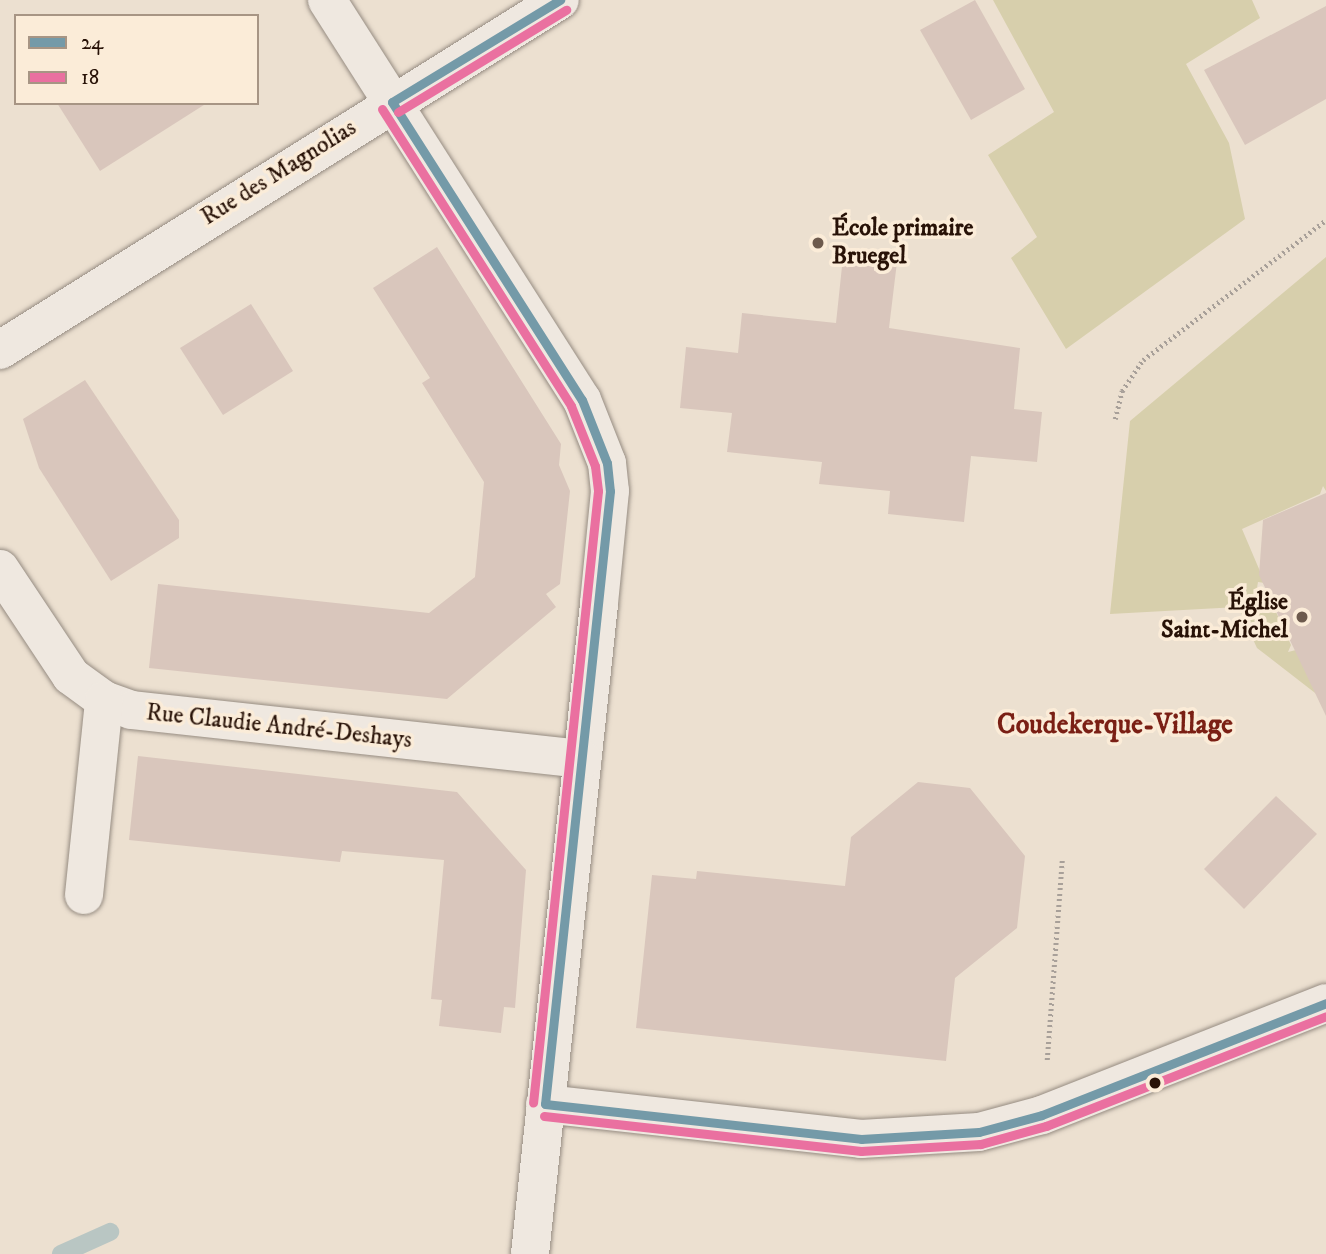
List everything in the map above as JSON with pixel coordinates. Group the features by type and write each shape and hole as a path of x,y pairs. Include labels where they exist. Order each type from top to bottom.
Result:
{"street":[{"path":"327,0 582,400 603,442 610,491 530,1254"},
{"name":"Rue des Magnolias","path":"0,350 392,102 560,0"},
{"name":"Rue Claudie André-Deshays","path":"0,569 71,676 104,700 158,716 582,759"},
{"path":"84,895 104,700"},
{"path":"545,1104 887,1140 979,1132 1042,1115 1326,1003"}],"path":[{"path":"1115,419 1122,391 1143,360 1326,220"},
{"path":"1042,1115 1062,859"}],"shaded area":[{"path":"993,0 1252,0 1260,18 1186,64 1229,143 1245,219 1066,349 1011,258 1037,237 988,155 1054,112"},
{"path":"1326,257 1326,491 1323,486 1320,494 1242,529 1265,583 1258,582 1257,588 1266,590 1291,645 1288,652 1296,650 1319,696 1257,648 1238,607 1110,614 1130,421"}],"building":[{"path":"975,0 1025,89 971,120 920,30"},
{"path":"1326,6 1326,99 1245,145 1204,70"},
{"path":"58,105 204,105 100,171"},
{"path":"437,247 561,444 559,465 570,491 560,584 546,594 556,607 447,699 149,668 158,584 429,613 475,577 484,482 422,383 430,378 373,288"},
{"path":"843,257 897,262 889,328 1020,348 1014,409 1042,412 1037,462 971,456 964,522 888,514 890,491 819,484 822,462 727,452 732,413 680,408 686,347 738,353 742,313 836,323"},
{"path":"251,304 293,371 223,415 180,348"},
{"path":"85,380 179,520 179,538 111,581 39,468 23,419"},
{"name":"Église Saint-Michel","path":"1326,493 1326,716 1259,575 1263,520"},
{"path":"138,756 457,792 526,870 515,1008 504,1007 501,1033 439,1026 442,1000 431,999 444,860 342,851 340,862 129,840"},
{"path":"918,782 970,788 1025,856 1017,928 955,978 946,1061 636,1028 652,875 696,879 697,871 845,886 851,837"},
{"path":"1276,796 1317,834 1244,909 1204,869"}],"waterway":[{"path":"61,1254 110,1232"}],"transit line":[{"name":"24","path":"392,102 560,0"},
{"name":"18","path":"398,112 566,10"},
{"name":"24","path":"392,102 582,400 607,463 610,491 545,1104"},
{"name":"18","path":"382,109 571,406 595,466 598,491 533,1103"},
{"name":"24","path":"545,1104 861,1139 979,1132 1042,1115 1326,1003"},
{"name":"18","path":"544,1116 861,1151 981,1144 1046,1126 1326,1016"}],"place":[{"name":"École primaire Bruegel","path":"818,243"},
{"name":"Église Saint-Michel","path":"1302,617"}],"district":[{"name":"Coudekerque-Village","path":"1115,725"}]}
